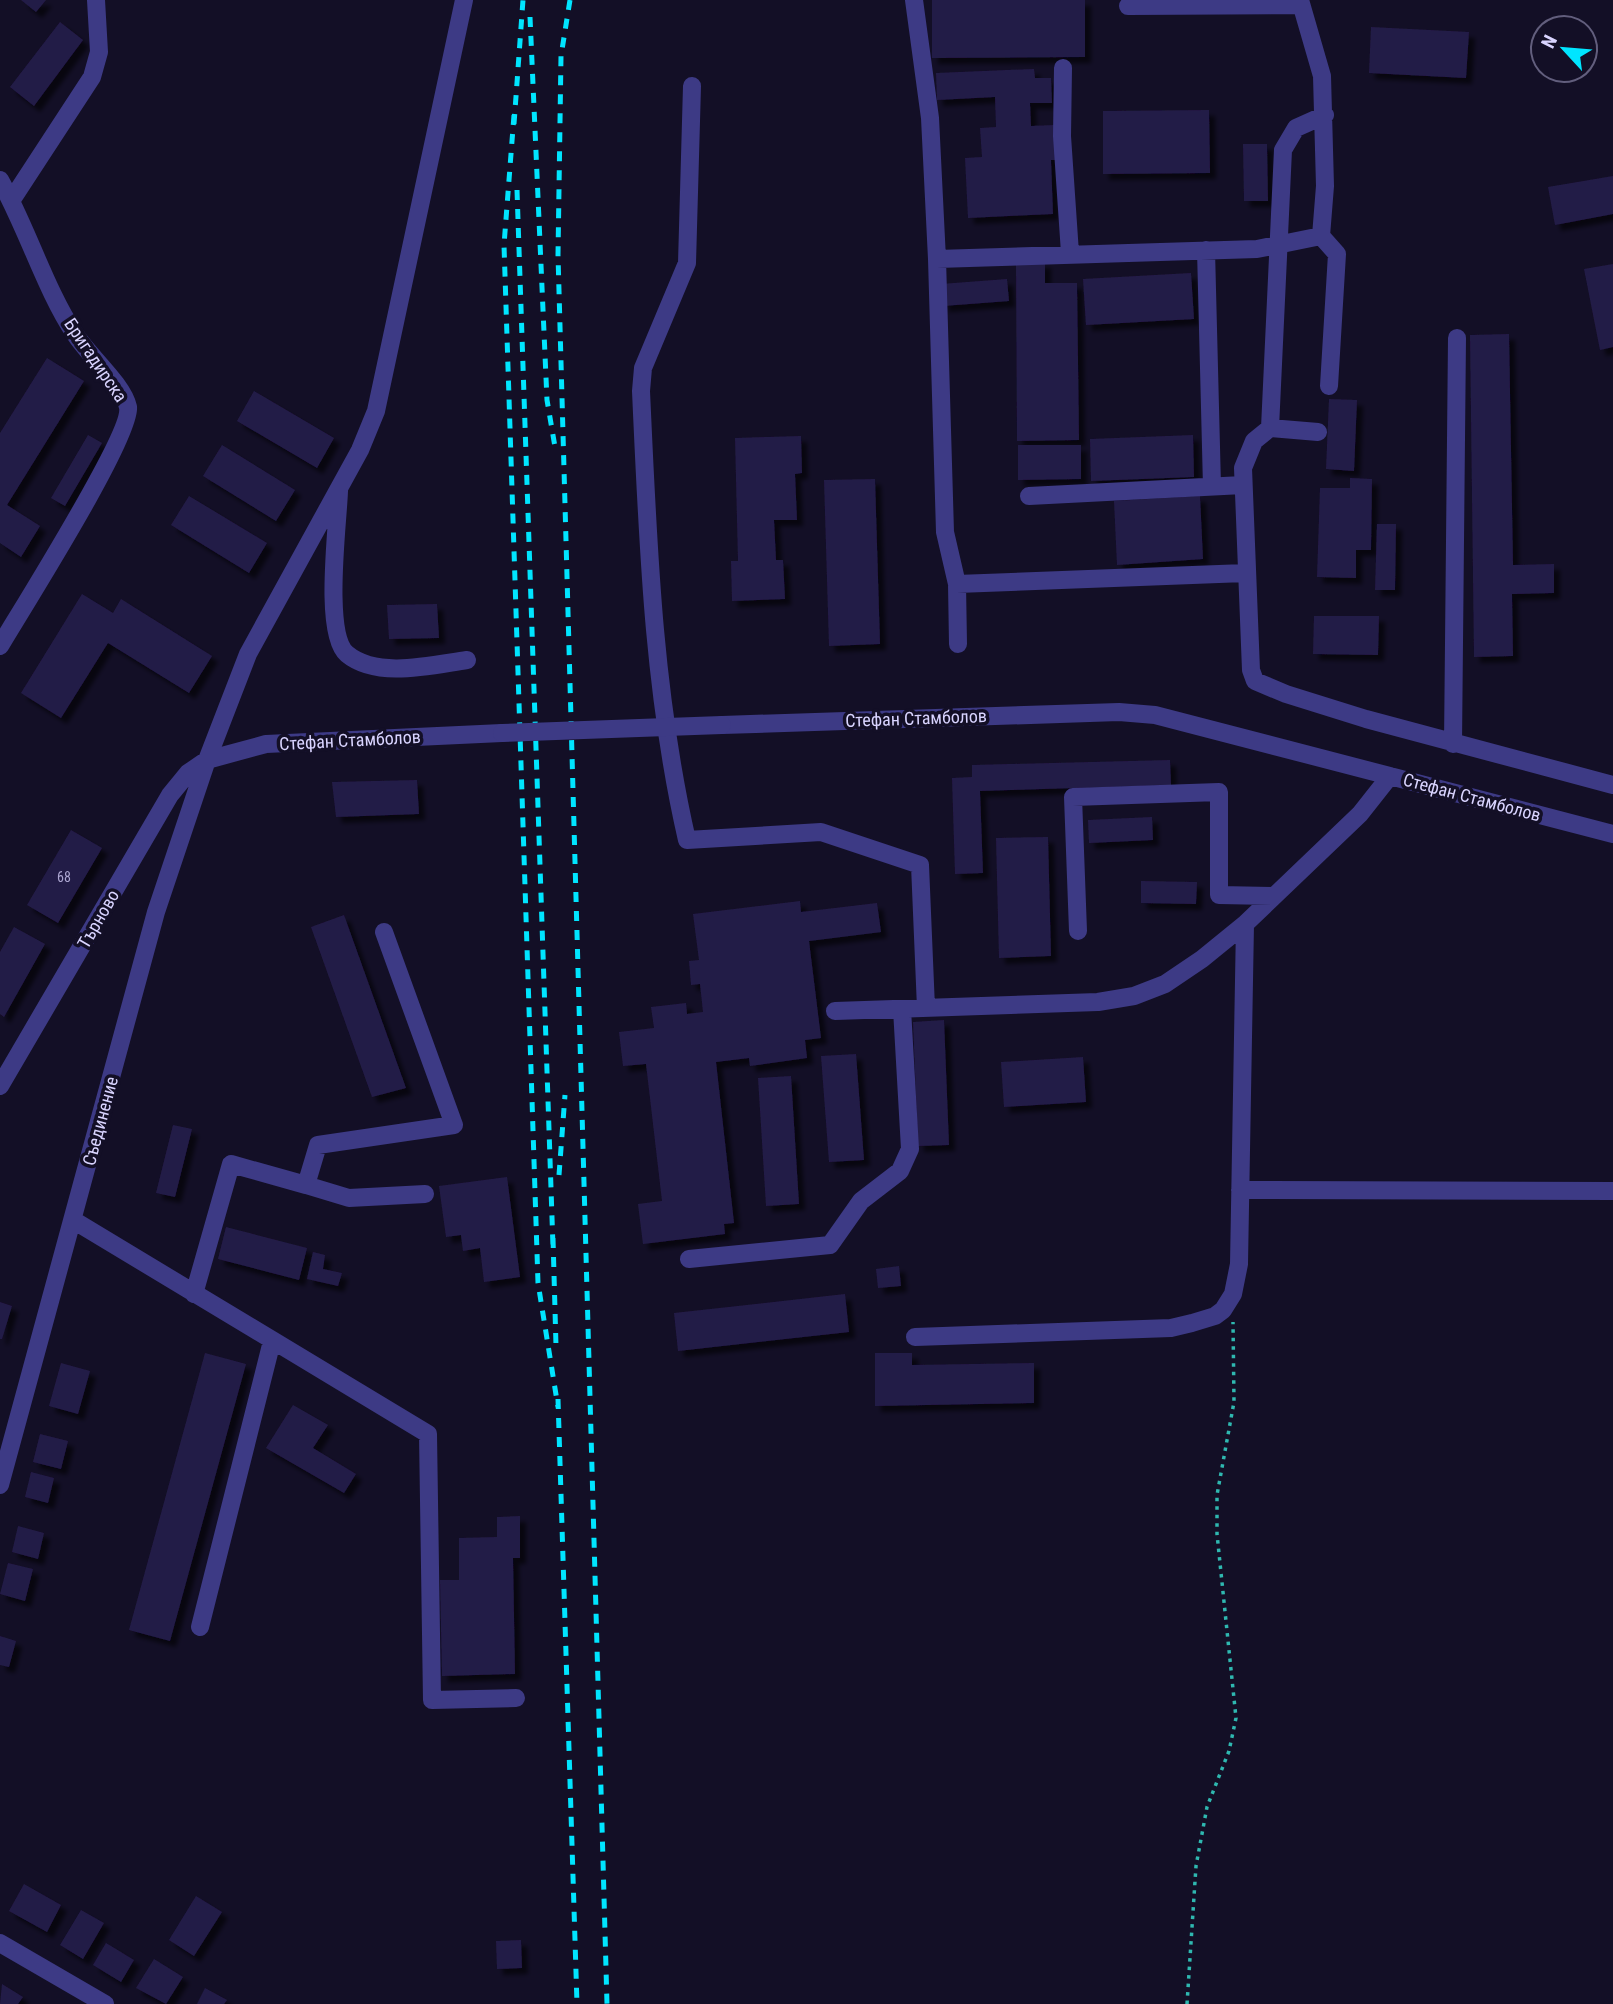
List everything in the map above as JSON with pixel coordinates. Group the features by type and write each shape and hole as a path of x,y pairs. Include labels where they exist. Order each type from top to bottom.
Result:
{"street":[{"path":"11,201 92,77 99,52 96,0"},
{"name":"Съединение","path":"0,1485 156,912 206,760 248,654 339,487 376,411 387,373 464,0"},
{"path":"914,0 930,118 945,532 957,584 958,644"},
{"path":"1128,6 1300,2 1316,51 1325,115 1325,186 1321,236 1337,254 1329,386"},
{"path":"1063,68 1062,136 1070,253"},
{"path":"692,86 687,262 643,368 641,391 651,605 667,747 687,840 821,832 920,865 926,1008"},
{"path":"1270,428 1283,150 1296,128 1325,115"},
{"name":"Бригадирска","path":"0,180 74,334 121,393 128,407 127,421 103,469 0,646"},
{"path":"937,259 1279,247 1321,236"},
{"path":"1206,250 1212,486"},
{"path":"1453,744 1457,338"},
{"path":"1318,432 1270,428 1254,442 1247,454 1243,485 1245,573 1248,654 1255,681 1286,694 1453,744 1613,785"},
{"path":"1028,496 1243,485"},
{"path":"339,487 334,608 337,638 345,653 360,662 383,666 417,667 467,660"},
{"path":"957,584 1245,573"},
{"name":"Стефан Стамболов","path":"206,760 266,744 722,724 1119,712 1155,715 1613,834"},
{"name":"Търново","path":"0,1086 164,804 188,774 206,760"},
{"path":"835,1011 1098,1002 1134,996 1165,984 1245,924 1360,814 1390,776"},
{"path":"1078,931 1073,797 1219,792 1219,895 1272,896"},
{"path":"915,1337 1171,1328 1215,1316 1233,1294 1239,1264 1245,924"},
{"path":"306,1185 318,1145 454,1125 384,932"},
{"path":"689,1259 830,1245 861,1201 900,1171 910,1149 902,1009"},
{"path":"194,1294 231,1164 349,1198 425,1194"},
{"path":"1240,1190 1613,1191"},
{"path":"73,1220 428,1434 432,1700 516,1698"},
{"path":"200,1627 272,1341"},
{"path":"0,1943 105,2004"}],"path":[{"path":"1187,2004 1196,1866 1207,1807 1229,1751 1236,1718 1217,1534 1217,1495 1234,1402 1233,1294"}],"building":[{"path":"21,0 46,0 36,12"},
{"path":"932,0 1085,0 1085,57 932,58"},
{"path":"60,22 83,40 34,106 10,87"},
{"path":"1371,27 1469,32 1466,78 1369,73"},
{"path":"1034,69 1035,78 1051,78 1052,103 1030,103 1031,126 1054,125 1056,160 1051,160 1053,214 968,218 965,158 982,157 980,128 996,127 995,97 937,100 936,73"},
{"path":"1209,110 1210,173 1103,174 1103,111"},
{"path":"1243,144 1267,144 1268,201 1244,201"},
{"path":"1613,176 1613,214 1555,225 1548,187"},
{"path":"1045,262 1045,283 1077,283 1079,440 1017,441 1016,263"},
{"path":"1613,264 1613,347 1600,350 1584,269"},
{"path":"1191,273 1194,319 1086,325 1083,279"},
{"path":"1007,279 1009,301 943,306 941,284"},
{"path":"1509,334 1513,565 1554,564 1554,593 1512,594 1513,656 1474,657 1470,335"},
{"path":"47,358 84,381 7,505 40,526 21,557 0,543 0,433"},
{"path":"254,391 334,438 317,468 237,421"},
{"path":"1329,399 1357,400 1354,471 1326,469"},
{"path":"88,435 102,443 65,506 51,498"},
{"path":"1193,435 1194,477 1091,481 1090,439"},
{"path":"801,436 802,473 795,474 797,520 774,520 776,560 783,560 785,599 732,601 731,561 738,561 735,438"},
{"path":"222,445 295,490 276,521 203,476"},
{"path":"1018,445 1081,445 1081,479 1018,480"},
{"path":"1350,478 1372,479 1371,550 1356,550 1356,578 1317,577 1320,488 1350,488"},
{"path":"875,479 880,644 829,646 824,480"},
{"path":"189,496 267,543 249,573 171,525"},
{"path":"1200,496 1203,559 1117,565 1114,501"},
{"path":"1377,524 1396,524 1395,590 1375,590"},
{"path":"82,594 113,613 121,599 212,656 189,693 108,643 61,718 21,693"},
{"path":"437,604 439,638 389,639 387,605"},
{"path":"1314,616 1379,616 1378,655 1313,654"},
{"path":"1170,760 1171,785 980,791 983,873 955,874 952,778 972,777 972,765"},
{"path":"417,780 419,814 336,817 332,782"},
{"path":"1152,817 1153,840 1089,843 1088,820"},
{"path":"71,830 102,848 58,923 27,905"},
{"path":"1048,837 1051,956 999,958 996,838"},
{"path":"1141,881 1197,882 1196,904 1141,903"},
{"path":"800,901 801,912 877,903 881,932 809,941 821,1038 805,1040 807,1058 750,1066 749,1058 716,1062 734,1223 724,1224 725,1234 643,1244 638,1204 662,1201 646,1064 623,1066 619,1032 654,1028 651,1007 686,1003 687,1014 703,1012 700,984 691,985 689,961 699,960 693,914"},
{"path":"344,915 406,1088 372,1097 311,927"},
{"path":"14,927 45,944 4,1017 0,1014 0,952"},
{"path":"944,1020 949,1145 918,1146 913,1022"},
{"path":"856,1054 864,1160 829,1162 821,1056"},
{"path":"1083,1057 1086,1102 1004,1107 1001,1062"},
{"path":"791,1076 799,1204 766,1206 758,1078"},
{"path":"173,1125 192,1129 175,1197 156,1193"},
{"path":"507,1177 520,1277 484,1282 480,1248 463,1251 461,1235 446,1237 439,1186"},
{"path":"226,1227 307,1248 299,1280 218,1259"},
{"path":"313,1252 325,1255 323,1269 342,1273 338,1286 307,1279"},
{"path":"899,1266 901,1286 878,1288 876,1269"},
{"path":"845,1294 849,1332 678,1351 674,1313"},
{"path":"0,1302 12,1306 2,1339 0,1339"},
{"path":"205,1353 246,1364 170,1641 129,1630"},
{"path":"875,1353 912,1353 912,1365 1034,1363 1034,1403 875,1406"},
{"path":"61,1363 90,1371 78,1414 49,1406"},
{"path":"293,1405 328,1425 313,1448 356,1474 344,1493 266,1448"},
{"path":"40,1434 68,1441 61,1469 33,1462"},
{"path":"31,1472 54,1478 48,1503 25,1497"},
{"path":"520,1516 520,1558 513,1558 515,1674 442,1676 440,1580 459,1580 459,1538 497,1537 497,1517"},
{"path":"18,1526 44,1533 38,1559 12,1552"},
{"path":"8,1563 33,1569 25,1601 0,1594"},
{"path":"0,1636 16,1641 9,1667 0,1665"},
{"path":"24,1884 61,1905 47,1932 9,1911"},
{"path":"196,1896 222,1912 194,1956 169,1940"},
{"path":"81,1910 104,1923 83,1959 60,1945"},
{"path":"521,1940 522,1968 497,1969 496,1941"},
{"path":"106,1943 134,1960 121,1982 93,1965"},
{"path":"154,1959 183,1977 166,2004 136,1988"},
{"path":"2,1984 23,1997 18,2004 0,2004"},
{"path":"205,1988 227,2000 224,2004 197,2004"}],"railway":[{"path":"514,124 523,0"},
{"path":"570,0 561,56 558,255 607,2004"},
{"path":"530,17 547,400 555,447"},
{"path":"514,115 504,245 538,1283 558,1407"},
{"path":"517,190 553,1247"},
{"path":"559,1175 565,1095"},
{"path":"553,1238 556,1346"},
{"path":"558,1399 577,2004"}]}
